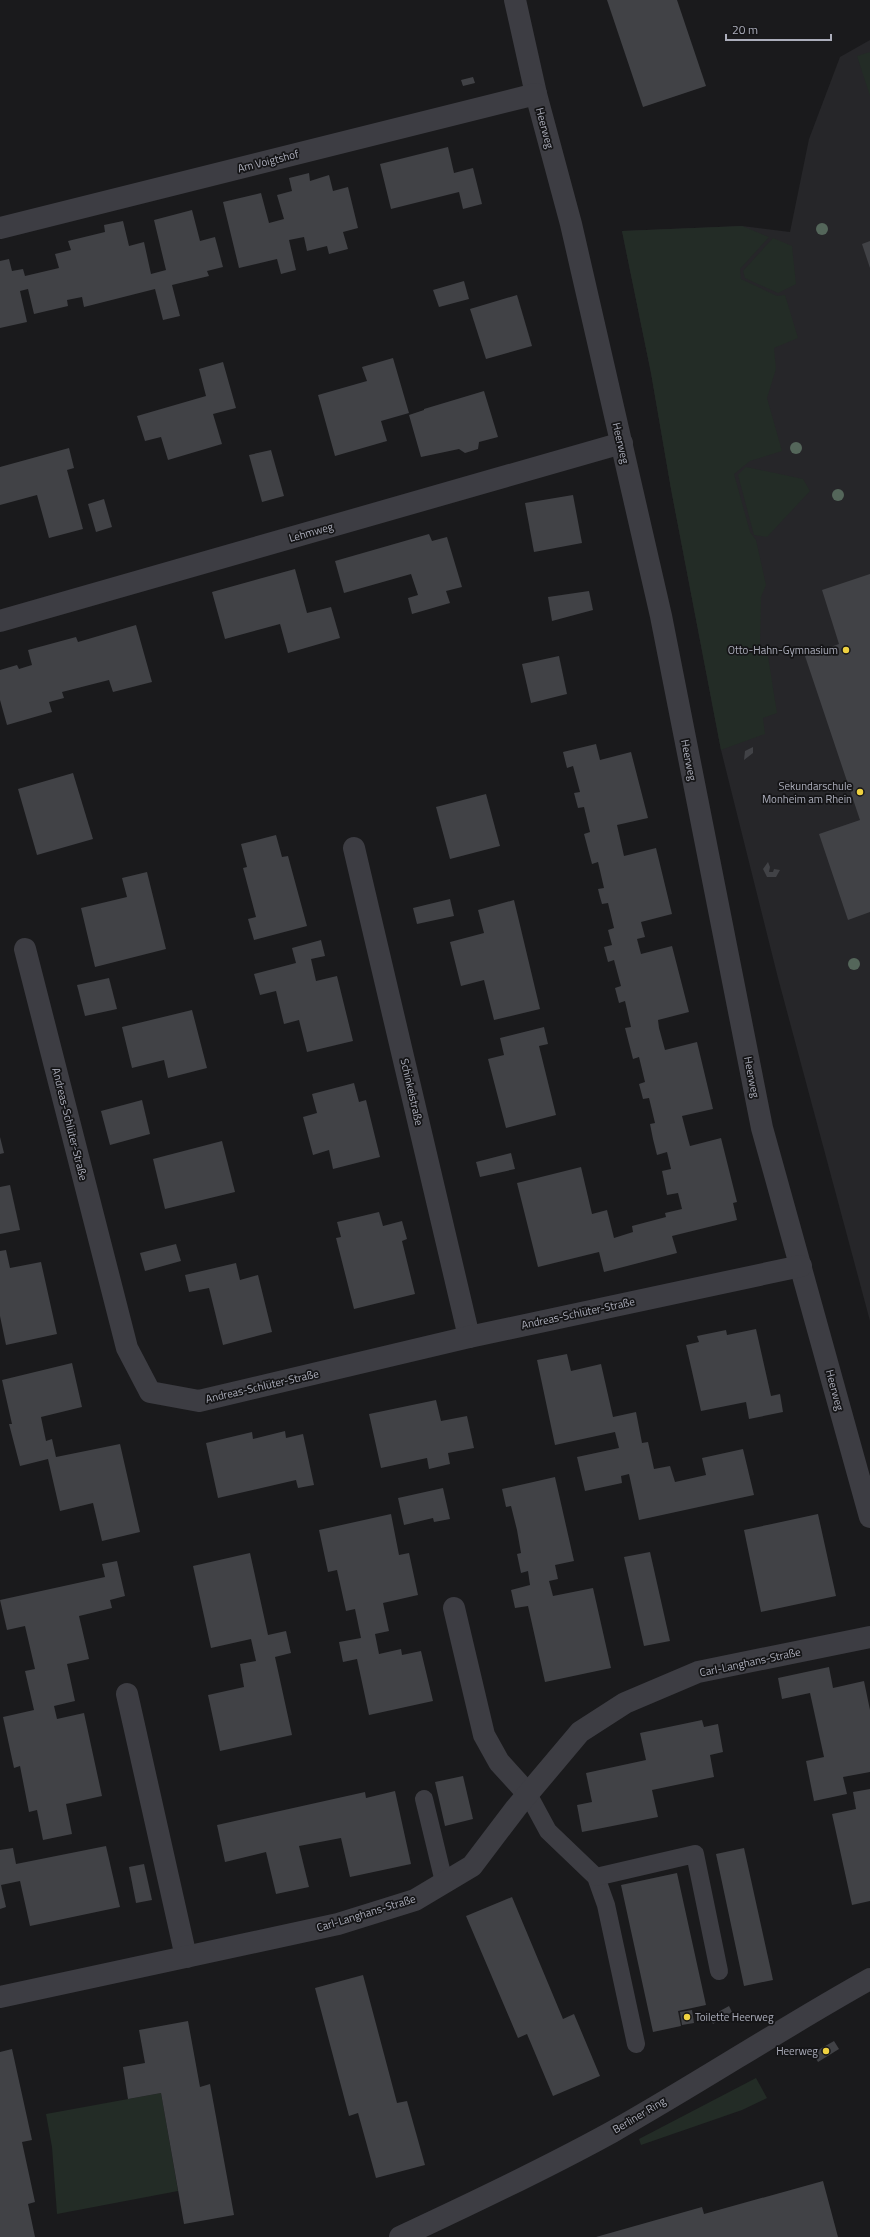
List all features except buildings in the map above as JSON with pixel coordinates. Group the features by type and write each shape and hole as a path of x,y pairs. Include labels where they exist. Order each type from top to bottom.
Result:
{"street":[{"name":"Heerweg","path":"515,0 536,94 571,224 661,616 762,1128 870,1517"},
{"name":"Am Voigtshof","path":"0,228 536,94"},
{"name":"Lehmweg","path":"0,621 622,444"},
{"name":"Schinkelstraße","path":"354,848 469,1336"},
{"name":"Andreas-Schlüter-Straße","path":"25,949 127,1348 150,1392 199,1401 469,1336 801,1266"},
{"path":"454,1608 484,1735 499,1762 528,1794"},
{"name":"Carl-Langhans-Straße","path":"0,1997 338,1924 415,1900 472,1866 528,1794 580,1732 625,1703 698,1672 870,1637"},
{"path":"127,1694 186,1957"},
{"name":"Berliner Ring","path":"400,2237 485,2198 611,2132 820,2007 870,1979"}],"lane":[{"path":"528,1794 548,1831 596,1877 606,1905 636,2044"},
{"path":"424,1799 444,1882"},
{"path":"596,1877 695,1854 719,1971"}],"shaded area":[{"path":"870,40 870,1321 778,978 721,750 671,489 651,373 622,231 742,226 790,232 809,139 840,57"},
{"path":"870,52 870,96 857,56"},
{"path":"742,226 769,237 740,269 741,279 777,296 785,295 798,338 774,348 776,369 767,398 782,451 750,461 734,474 750,532 756,540 766,585 761,597 760,645 767,650 777,713 763,718 765,734 721,750 671,489 651,373 622,231"},
{"path":"773,238 792,246 796,284 778,293 745,278 743,271"},
{"path":"746,467 803,479 810,491 767,537 754,535 738,475"},
{"path":"756,2078 767,2098 742,2110 641,2145 639,2139"},
{"path":"161,2093 178,2191 57,2214 52,2147 46,2114"}],"place":[{"name":"Otto-Hahn-Gymnasium","path":"846,650"},
{"name":"Sekundarschule Monheim am Rhein","path":"860,792"},
{"name":"Toilette Heerweg","path":"687,2017"},
{"name":"Heerweg","path":"826,2051"}]}
